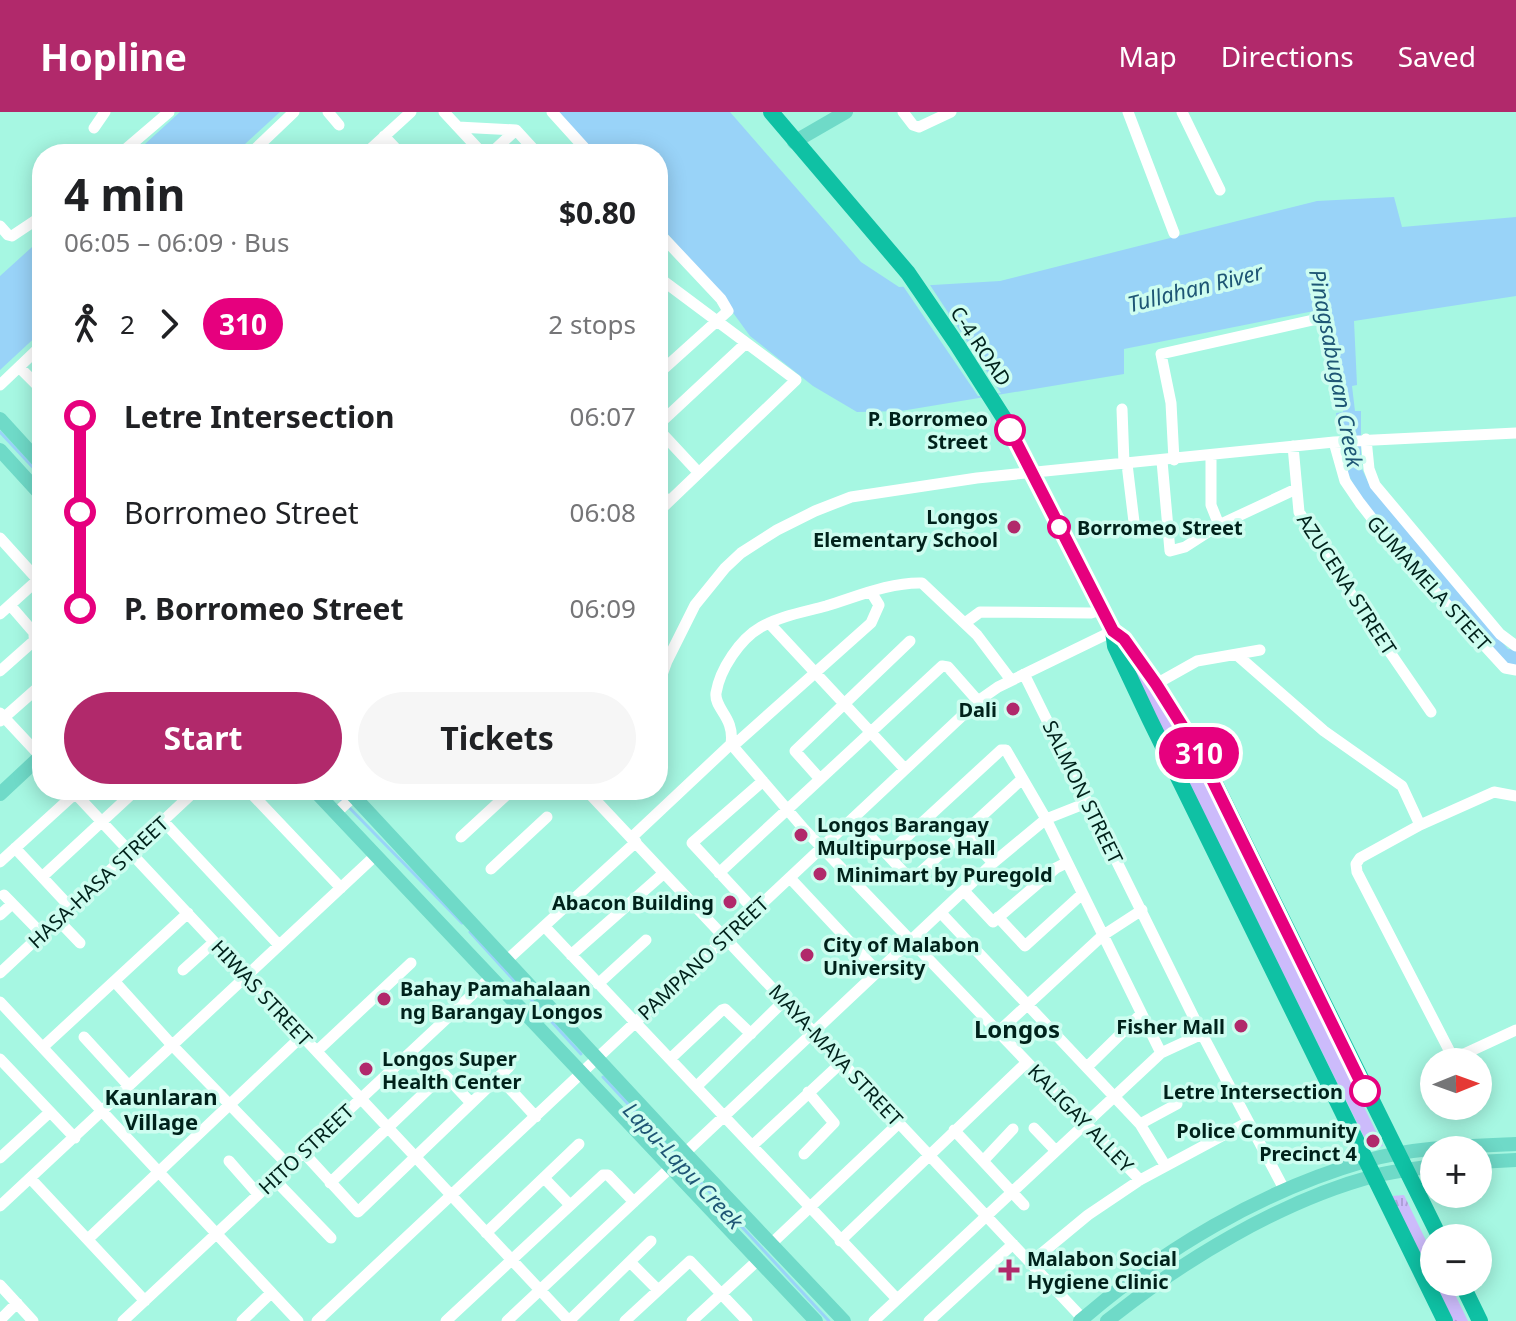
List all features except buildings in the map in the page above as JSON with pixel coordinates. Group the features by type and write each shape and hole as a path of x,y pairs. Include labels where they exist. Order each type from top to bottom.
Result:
{"highway":[{"name":"C-4 ROAD","path":"775,113 794,142 908,273 990,394 1113,631 1115,646 1149,718 1445,1321"},
{"name":"C-4 ROAD","path":"1113,631 1124,639 1156,684 1208,769 1433,1224"},
{"path":"1468,1296 1480,1321"}],"main road":[{"path":"794,142 846,112"},
{"path":"0,419 32,454"},
{"path":"0,450 32,485"},
{"path":"0,794 32,765"},
{"path":"348,800 376,855 669,1169 816,1321"},
{"path":"348,800 469,920 844,1321"},
{"path":"451,937 469,920"},
{"path":"1083,1320 1175,1250 1284,1189 1365,1161 1398,1154 1460,1146 1516,1144"},
{"path":"1492,1161 1516,1160"},
{"path":"1107,1321 1148,1288 1197,1257 1292,1206 1374,1176 1420,1168"}],"street":[{"path":"94,128 105,112"},
{"path":"132,144 169,112"},
{"path":"265,144 294,112"},
{"path":"328,112 339,125"},
{"path":"376,144 411,112"},
{"path":"444,112 474,144"},
{"path":"552,112 581,144"},
{"path":"903,112 913,125 919,127 951,112"},
{"path":"1128,112 1174,233"},
{"path":"1182,112 1220,190"},
{"path":"458,127 516,130 529,144"},
{"path":"501,144 516,130"},
{"path":"384,136 392,144"},
{"path":"0,226 12,236 32,223"},
{"path":"668,243 728,309 727,314 714,321 668,365"},
{"path":"668,285 796,380 668,501"},
{"path":"1296,489 1219,525 1185,547 1170,551 1168,460 1171,403 1161,354 1313,320"},
{"path":"668,417 745,344"},
{"path":"0,385 32,355"},
{"path":"19,367 32,380"},
{"path":"1122,409 1125,464 1134,522"},
{"path":"668,659 695,605 710,583 741,553 777,530 851,497 1031,472 1339,441 1516,433"},
{"path":"668,438 698,472"},
{"path":"1363,439 1375,485 1500,634 1516,646"},
{"name":"GUMAMELA STEET","path":"1339,441 1345,481 1395,548 1505,668 1516,670"},
{"name":"AZUCENA STREET","path":"1293,446 1296,504 1365,616 1431,712"},
{"path":"1211,455 1211,505 1219,525"},
{"path":"2,545 32,571"},
{"path":"732,745 733,731 716,699 717,689 730,659 748,637 769,623 871,592 922,583 965,623 1011,680"},
{"path":"0,614 32,585"},
{"path":"506,961 732,745 871,623 879,605 871,592"},
{"path":"10,605 32,629"},
{"path":"965,623 980,612 1091,613 1102,610"},
{"path":"769,623 904,768"},
{"name":"PAMPANO STREET","path":"317,1321 978,701 1011,680 1113,631"},
{"path":"820,779 795,751 910,641"},
{"path":"0,671 32,643"},
{"path":"1156,684 1197,661 1260,650"},
{"path":"1237,655 1324,731 1402,786 1420,825"},
{"path":"719,873 944,665 978,701"},
{"name":"SALMON STREET","path":"1024,674 1202,1034 1284,1189"},
{"path":"32,692 2,717 32,746"},
{"name":"KALIGAY ALLEY","path":"732,745 822,848 1140,1180"},
{"path":"888,854 1001,750 1006,750 1046,819 1161,1053"},
{"path":"853,818 913,879 1022,779"},
{"path":"754,910 692,843 763,781"},
{"path":"1516,796 1494,792 1420,825 1360,858 1356,864 1357,872 1450,1052 1456,1056 1464,1054 1516,1030"},
{"path":"0,862 66,800"},
{"name":"HIWAS STREET","path":"84,800 569,1321"},
{"path":"42,877 125,800"},
{"name":"HASA-HASA STREET","path":"0,973 185,800"},
{"path":"257,800 341,888"},
{"path":"461,837 501,800"},
{"name":"MAYA-MAYA STREET","path":"596,800 1083,1320"},
{"path":"685,1153 993,863 1046,819 1089,802"},
{"path":"491,869 547,817"},
{"path":"163,821 278,944"},
{"path":"965,832 993,863"},
{"path":"15,848 71,908"},
{"path":"0,1206 376,855"},
{"path":"965,892 993,922 1066,863"},
{"path":"571,955 664,873"},
{"path":"790,878 877,971"},
{"path":"998,917 1025,946 1081,895"},
{"path":"0,915 8,900 42,934"},
{"path":"998,1032 1102,936 1142,910"},
{"path":"43,1047 188,913"},
{"path":"941,913 1140,1124 1165,1165"},
{"path":"58,920 80,943"},
{"path":"545,927 897,1299"},
{"path":"598,984 646,940"},
{"path":"183,970 214,942"},
{"path":"317,1051 411,963"},
{"name":"HITO STREET","path":"130,1319 215,1233 490,978"},
{"path":"115,982 228,1105 289,1166"},
{"path":"697,1086 784,1001"},
{"path":"0,1002 298,1321"},
{"path":"670,1059 725,1009 751,1034"},
{"path":"1087,1067 1141,1014"},
{"path":"874,1321 1161,1053 1202,1034"},
{"path":"88,1239 302,1036"},
{"path":"84,1037 128,1085"},
{"path":"0,1059 75,1138"},
{"path":"753,1145 842,1062"},
{"path":"840,1241 1027,1062"},
{"path":"303,1152 358,1212 509,1067"},
{"path":"330,1183 444,1074 471,1103"},
{"path":"499,1077 536,1117"},
{"path":"804,1154 834,1123 808,1092"},
{"path":"1140,1124 1177,1104"},
{"path":"0,1158 50,1112"},
{"path":"1030,1263 1088,1215 1140,1180 1248,1122"},
{"path":"771,1244 899,1123"},
{"path":"1034,1128 1056,1151"},
{"path":"983,1161 1013,1129"},
{"path":"954,1130 1024,1205"},
{"path":"486,1233 579,1144"},
{"path":"229,1161 258,1194"},
{"path":"507,1321 669,1169"},
{"path":"446,1321 605,1174 634,1202"},
{"path":"30,1178 145,1301"},
{"path":"544,1178 570,1205"},
{"path":"274,1179 331,1238"},
{"path":"569,1321 651,1241"},
{"path":"929,1321 1013,1244"},
{"path":"625,1321 690,1261 747,1321"},
{"path":"692,1321 757,1261"},
{"path":"630,1262 658,1290"},
{"path":"0,1285 33,1321"},
{"path":"242,1321 271,1293"},
{"path":"0,1320 17,1303"}],"green space":[{"path":"1120,644 1156,695 1200,768 1383,1146 1370,1149"},
{"path":"1404,1195 1420,1228 1420,1254 1392,1196"},
{"path":"1440,1296 1456,1296 1468,1321 1452,1321"}],"water":[{"path":"180,112 280,112 245,144 145,144"},
{"path":"554,112 730,112 861,262 899,287 1000,281 1317,201 1394,197 1402,227 1516,217 1516,296 1354,321 1357,385 1352,386 1355,411 1361,411 1361,467 1369,484 1508,649 1516,650 1516,666 1503,662 1362,503 1346,469 1336,413 1343,412 1338,380 1332,376 1327,323 1319,310 1124,349 1124,374 901,411 857,412 813,386 750,336 715,288 668,234 668,144 583,144"},
{"path":"32,247 32,340 0,370 0,276"}],"pier":[{"path":"928,282 1001,393 978,396 901,283"}],"waterway":[{"path":"0,432 32,466"},
{"name":"Lapu-Lapu Creek","path":"342,800 462,923"},
{"name":"Lapu-Lapu Creek","path":"470,932 581,1054"},
{"name":"Lapu-Lapu Creek","path":"603,1077 829,1321"}],"bus line":[{"name":"310","path":"1010,430 1113,631 1124,639 1156,684 1208,769 1365,1091"}],"place":[{"name":"P. Borromeo Street","path":"1010,430"},
{"name":"Longos Elementary School","path":"1014,527"},
{"name":"Borromeo Street","path":"1059,527"},
{"name":"Dali","path":"1013,709"},
{"name":"Longos Barangay Multipurpose Hall","path":"801,835"},
{"name":"Minimart by Puregold","path":"820,874"},
{"name":"Abacon Building","path":"730,902"},
{"name":"City of Malabon University","path":"807,955"},
{"name":"Bahay Pamahalaan ng Barangay Longos","path":"384,999"},
{"name":"Fisher Mall","path":"1241,1026"},
{"name":"Longos Super Health Center","path":"366,1069"},
{"name":"Letre Intersection","path":"1365,1091"},
{"name":"Police Community Precinct 4","path":"1373,1141"},
{"name":"Malabon Social Hygiene Clinic","path":"1009,1270"}],"district":[{"name":"Longos","path":"1017,1028"},
{"name":"Kaunlaran Village","path":"161,1108"}],"water label":[{"name":"Tullahan River","path":"1195,287"},
{"name":"Pinagsabugan Creek","path":"1337,368"}]}
